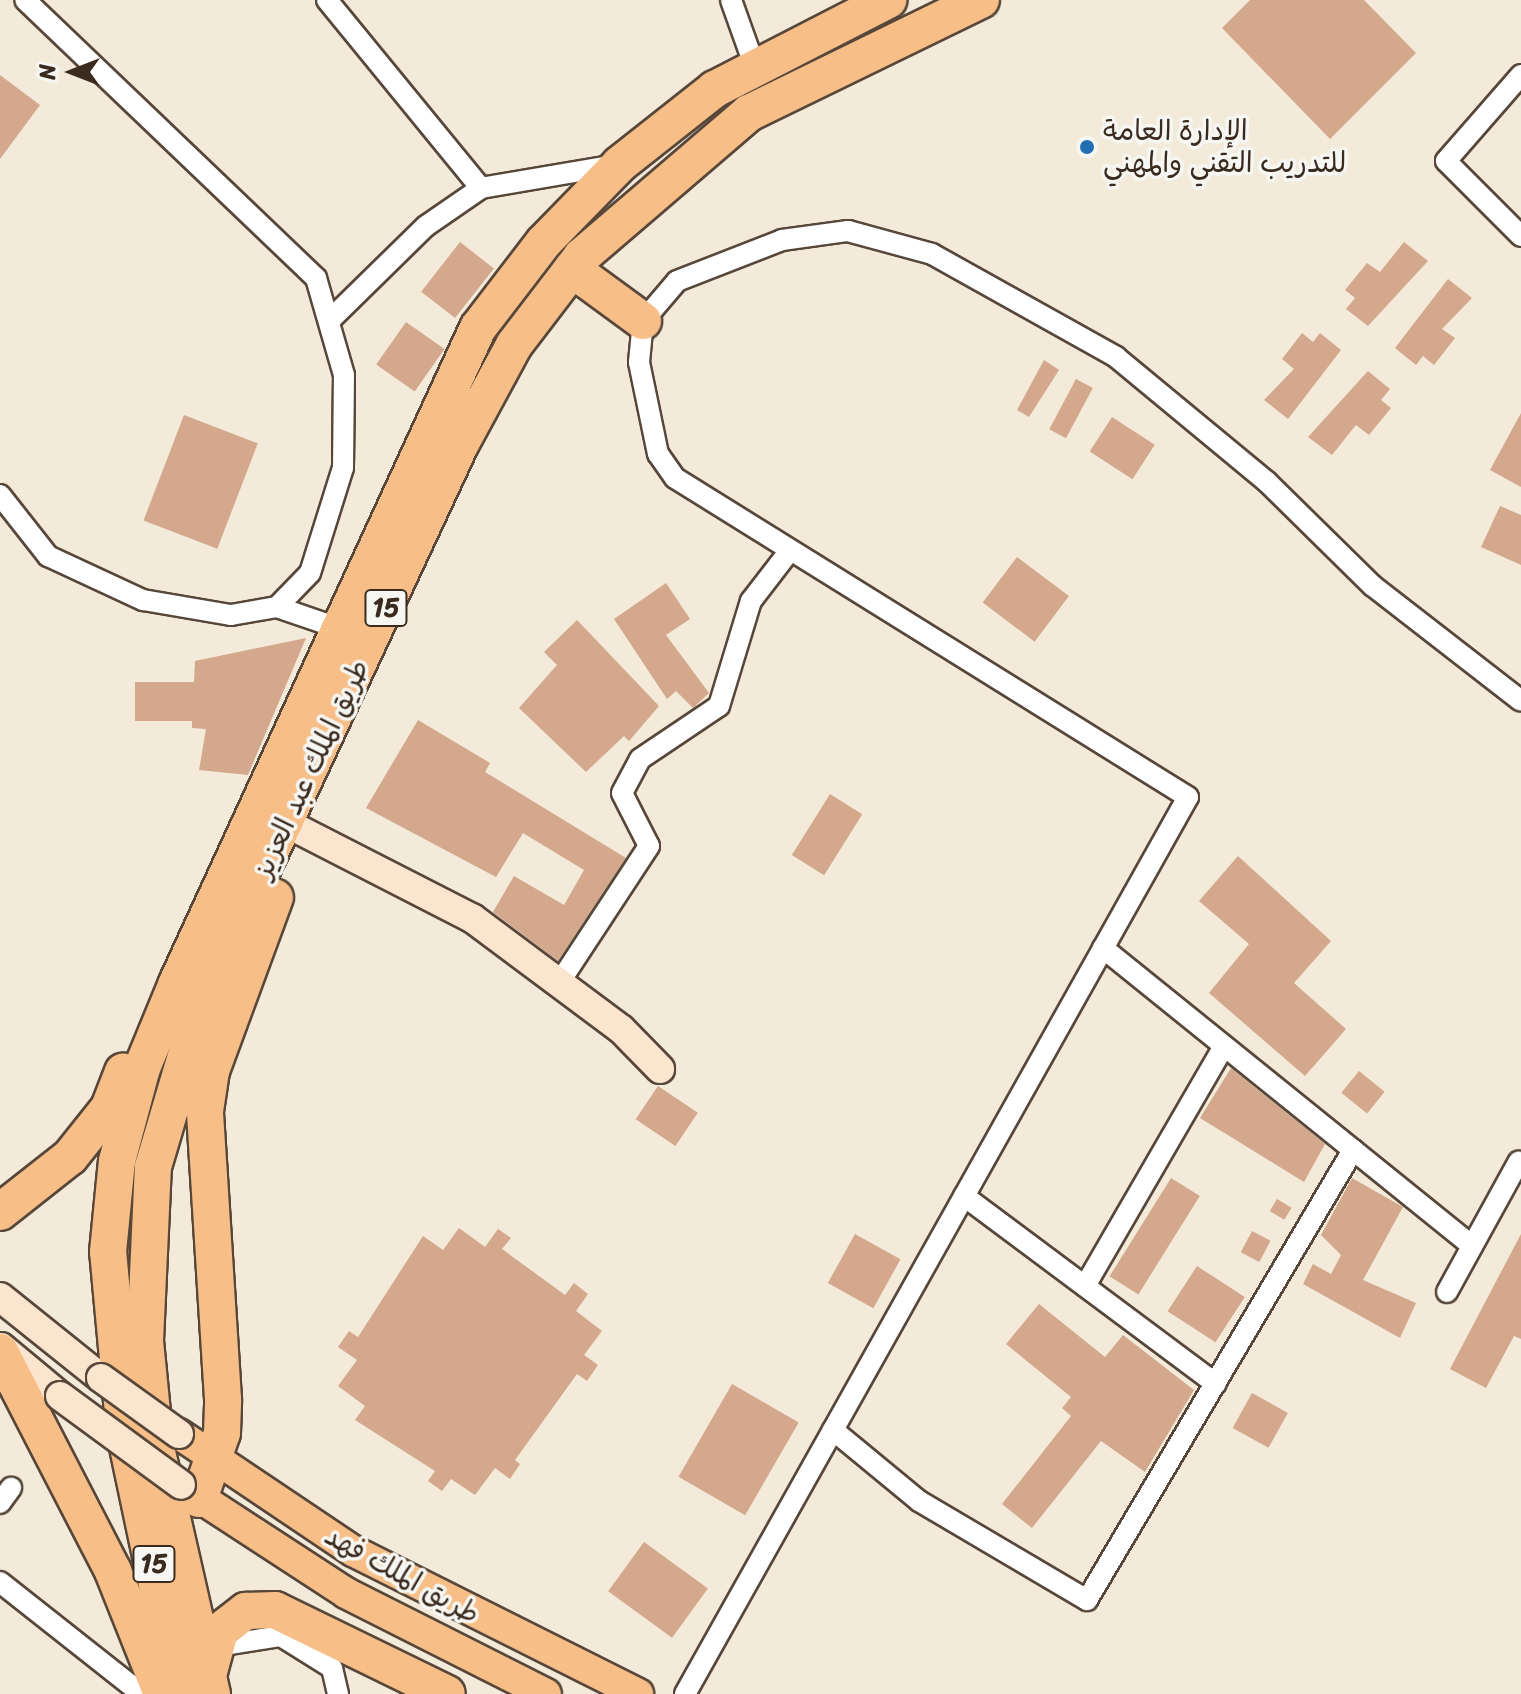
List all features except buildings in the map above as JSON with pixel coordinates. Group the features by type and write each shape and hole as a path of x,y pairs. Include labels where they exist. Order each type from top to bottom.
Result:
{"highway":[{"name":"طريق الملك عبد العزيز","path":"203,1677 125,1434 108,1252 117,1161 142,1068 240,842 478,328 544,242 620,164 755,67 888,0"},
{"name":"طريق الملك عبد العزيز","path":"203,1677 155,1443 145,1341 152,1181 205,992 288,824 460,445 514,345 572,269 660,183 749,113 981,0"},
{"path":"572,269 643,321"},
{"path":"190,1492 215,1459 223,1399 205,1111 211,1071 283,874 288,824"},
{"path":"0,1212 70,1157 109,1108 135,1039 240,842"},
{"path":"0,1352 113,1571 162,1694"},
{"path":"203,1677 246,1611 275,1610 447,1694"}],"main road":[{"path":"288,824 472,918 559,983 660,1069"},
{"path":"0,1297 101,1378 179,1434"},
{"path":"0,1346 60,1396 190,1492"},
{"name":"طريق الملك فهد","path":"179,1434 353,1551 638,1694"},
{"name":"طريق الملك فهد","path":"190,1492 346,1593 546,1694"}],"street":[{"path":"25,0 316,278 331,319 344,375 343,468 310,573 277,607"},
{"path":"327,0 481,188"},
{"path":"731,0 755,67"},
{"path":"1521,75 1446,161 1521,236"},
{"path":"331,319 426,226 481,188 620,164"},
{"path":"685,1694 1188,797 788,553 675,478 658,454 639,362 643,321 677,281 782,240 848,231 932,254 1116,357 1267,482 1373,586 1521,701"},
{"path":"0,495 48,556 143,600 231,615 277,607 338,628"},
{"path":"559,983 649,846 622,793 640,759 719,706 751,601 788,553"},
{"path":"1103,948 1472,1246"},
{"path":"1085,1286 1224,1046"},
{"path":"833,1430 919,1501 1087,1600 1353,1150"},
{"path":"1447,1292 1519,1161"},
{"path":"964,1196 1216,1384"},
{"path":"0,1582 142,1694"},
{"path":"203,1677 281,1636 332,1668 338,1694"}],"place":[{"name":"الإدارة العامة للتدريب التقني والمهني","path":"1087,147"}]}
